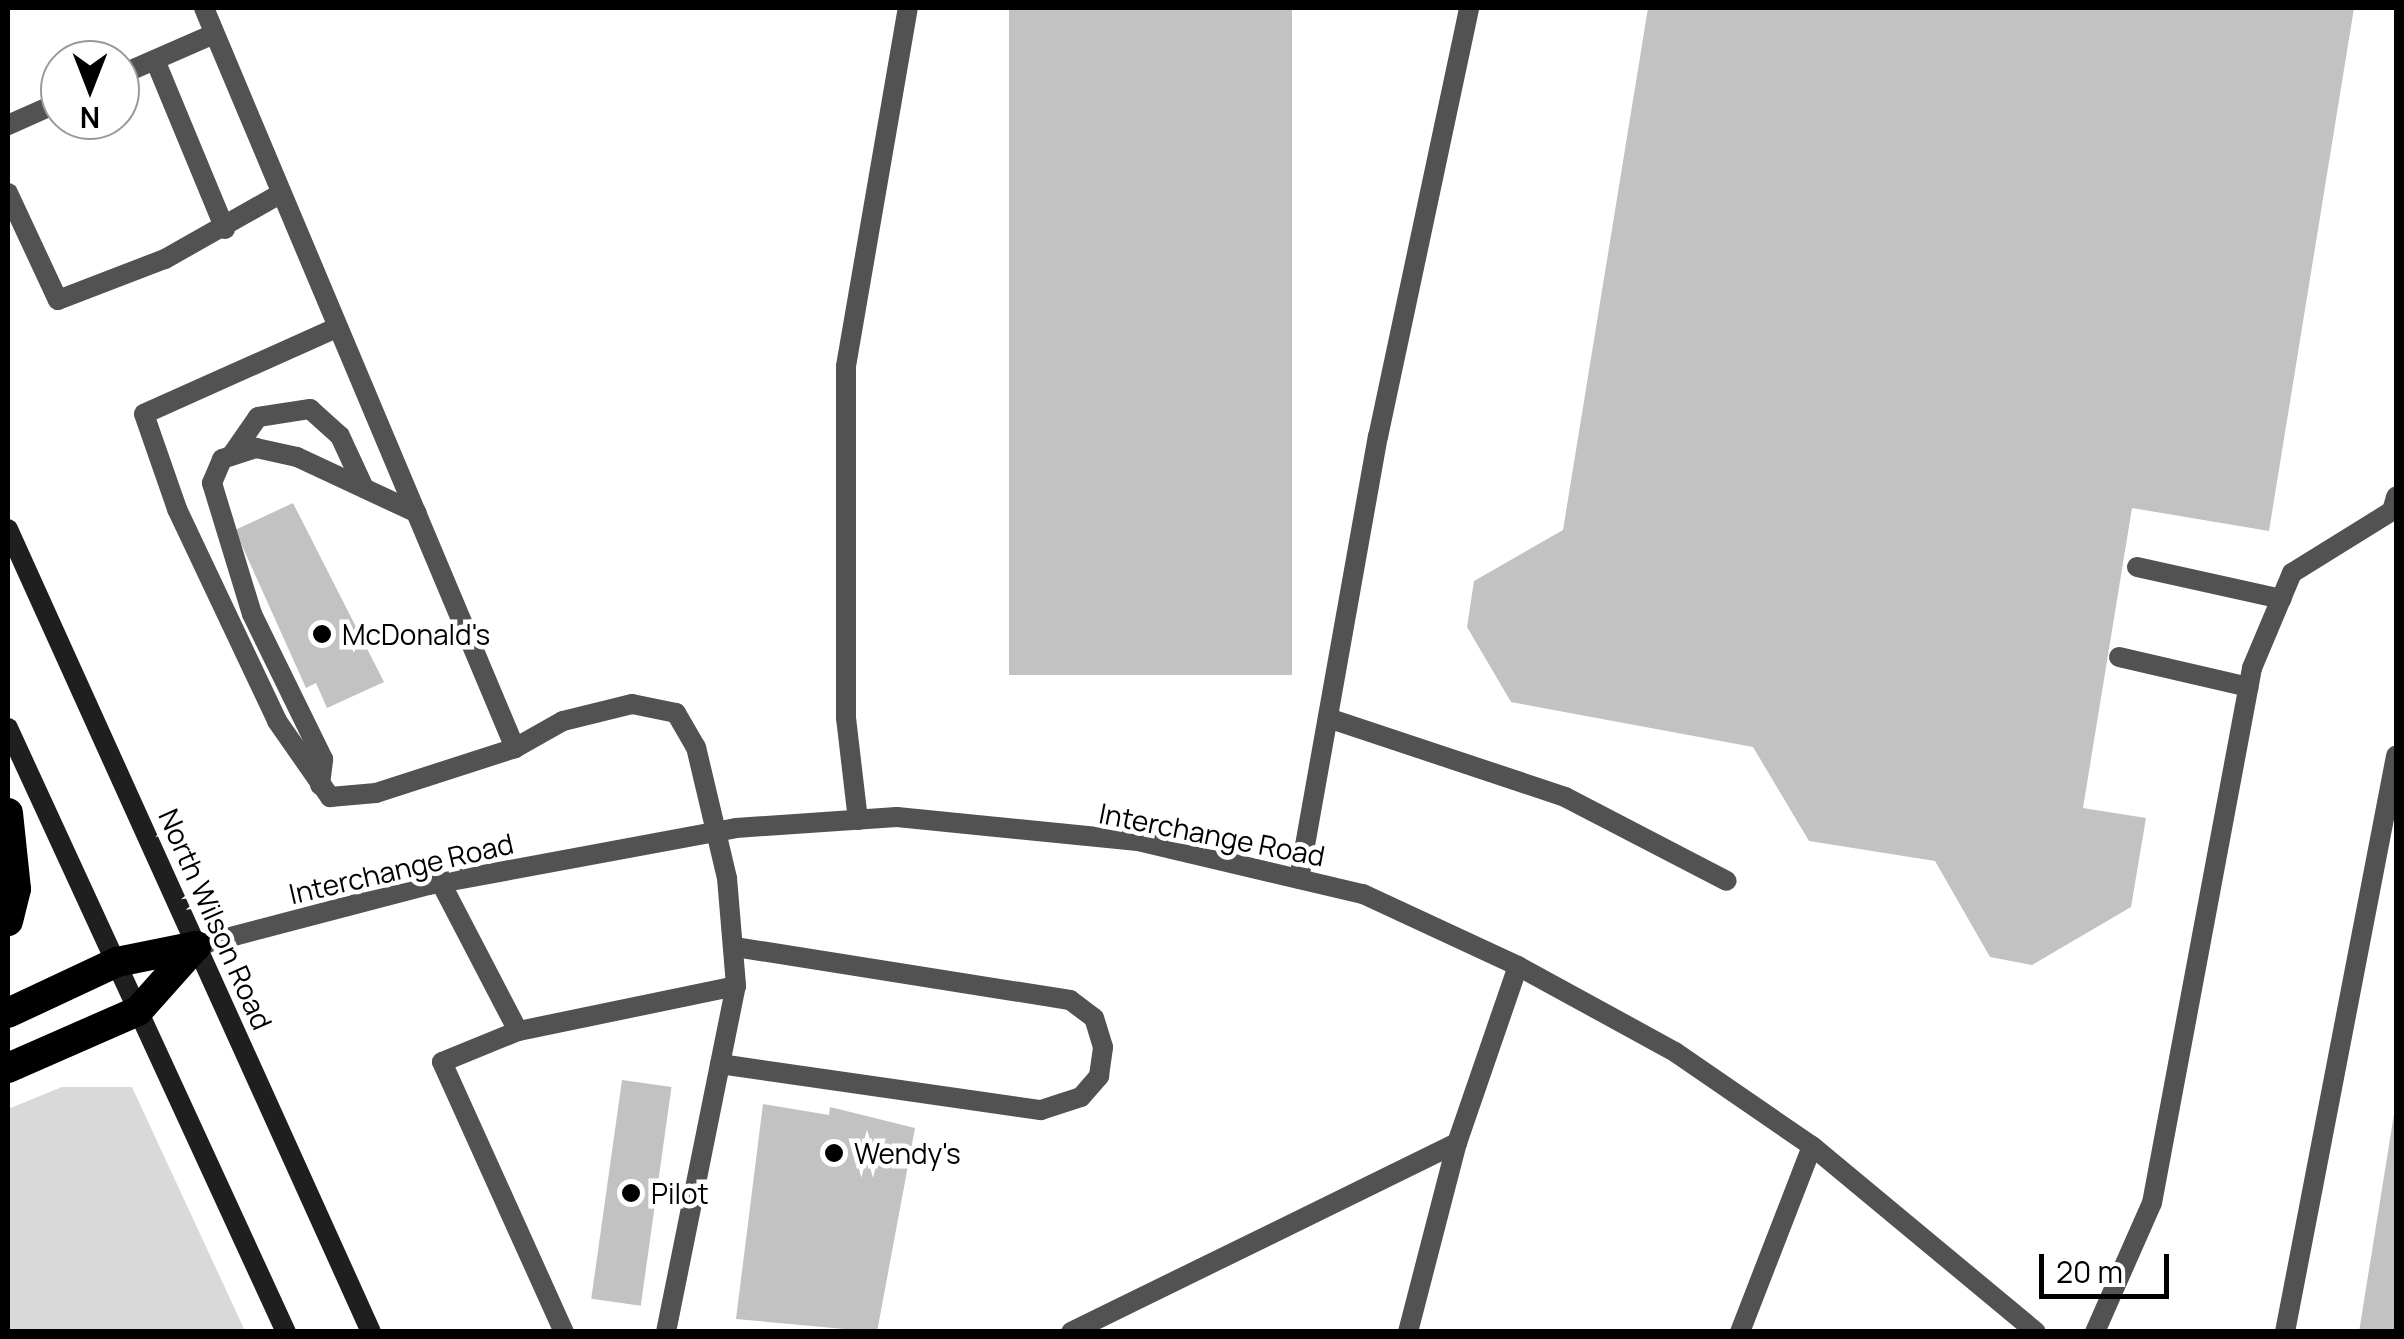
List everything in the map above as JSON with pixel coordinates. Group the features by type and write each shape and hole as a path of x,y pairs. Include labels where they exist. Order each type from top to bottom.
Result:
{"highway":[{"path":"8,812 16,888 8,921"},
{"path":"8,1013 117,962 196,946"},
{"path":"8,1068 138,1011 196,946"}],"main road":[{"name":"North Wilson Road","path":"8,530 371,1332"},
{"path":"8,728 286,1332"}],"street":[{"path":"204,8 278,195 515,748"},
{"path":"858,820 845,699 846,366 908,8"},
{"path":"1300,878 1328,718 1469,8"},
{"path":"140,67 214,34"},
{"path":"155,60 226,228"},
{"path":"8,126 40,111"},
{"path":"8,193 58,300 226,228 278,195"},
{"path":"336,328 144,414 210,580 277,721 330,797 376,793 515,748 562,721 632,704 676,713 696,746 715,831 734,948 736,986 666,1332"},
{"path":"320,784 322,760 252,614 214,508 212,482 258,416 310,409 340,436 364,488"},
{"path":"231,456 256,448 296,457 417,514"},
{"path":"2095,1332 2152,1203 2249,687 2281,599 2314,553 2392,511 2396,497"},
{"path":"2137,567 2281,599"},
{"path":"2119,657 2249,687"},
{"path":"1328,718 1566,798 1727,882"},
{"path":"2285,1332 2396,756"},
{"name":"Interchange Road","path":"196,946 441,883 715,831 858,820 1138,841 1363,894 1518,966 1675,1052 1812,1146 2036,1332"},
{"path":"441,883 518,1031"},
{"path":"720,1064 1040,1110 1081,1097 1098,1076 1104,1047 1094,1018 1070,1000 734,948"},
{"path":"1408,1332 1457,1143 1518,966"},
{"path":"564,1332 442,1062 518,1031 736,986"},
{"path":"1071,1332 1457,1143"},
{"path":"1740,1332 1812,1146"}],"shaded area":[{"path":"62,1087 132,1087 245,1331 8,1331 8,1109"}],"building":[{"path":"1009,8 1292,8 1292,675 1009,675"},
{"path":"1648,8 2354,8 2269,531 2132,508 2083,808 2146,818 2131,907 2032,965 1990,957 1935,861 1809,841 1753,747 1511,702 1467,627 1474,581 1563,530"},
{"name":"McDonald's","path":"293,503 384,682 327,708 316,683 306,688 235,530"},
{"name":"Pilot","path":"622,1080 672,1087 641,1306 591,1299"},
{"path":"763,1104 829,1115 830,1107 915,1128 877,1332 736,1319"},
{"path":"2394,1114 2396,1332 2359,1332"}],"place":[{"name":"McDonald's","path":"322,634"},
{"name":"Wendy's","path":"834,1153"},
{"name":"Pilot","path":"631,1193"}]}
